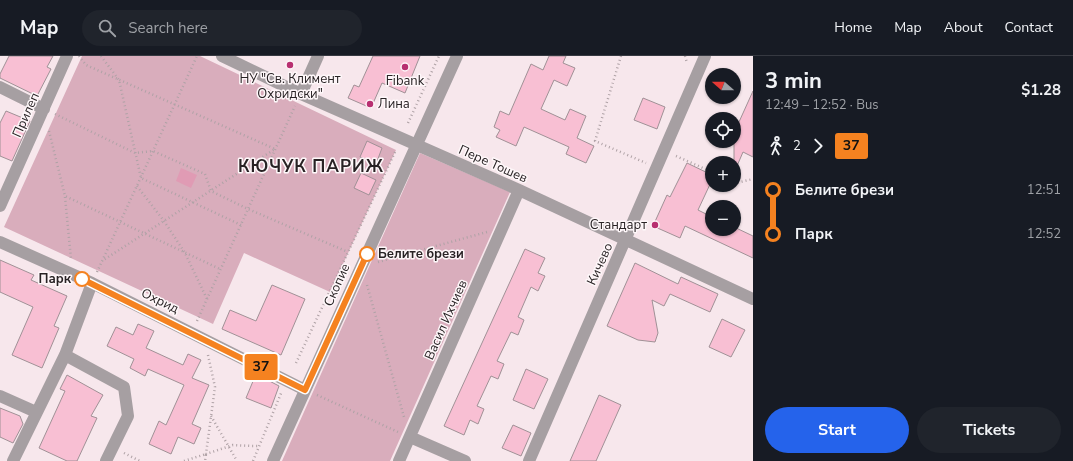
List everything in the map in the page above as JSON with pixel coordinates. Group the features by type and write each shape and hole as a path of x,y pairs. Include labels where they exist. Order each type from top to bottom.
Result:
{"street":[{"name":"Прилеп","path":"0,206 67,56"},
{"name":"Пере Тошев","path":"222,56 301,94 416,146 519,190 753,299"},
{"path":"301,94 318,56"},
{"name":"Скопие","path":"273,461 457,56"},
{"name":"Кичево","path":"529,461 705,56"},
{"path":"0,87 44,109"},
{"name":"Васил Ихчиев","path":"399,461 519,190"},
{"name":"Охрид","path":"0,242 92,283 305,390"},
{"path":"13,461 65,355 92,283"},
{"path":"65,355 124,387 128,416 106,461"},
{"path":"0,396 36,412"},
{"path":"410,437 465,461"}],"path":[{"path":"79,56 86,66 275,149"},
{"path":"101,56 119,80 140,178"},
{"path":"92,283 197,56"},
{"path":"408,123 439,56"},
{"path":"621,56 595,141 657,168"},
{"path":"192,333 301,94"},
{"path":"44,109 135,153 153,151 205,174 211,191 248,209 348,252"},
{"path":"49,130 65,196 73,275"},
{"path":"102,261 275,149"},
{"path":"296,363 396,150"},
{"path":"664,151 705,169"},
{"path":"140,178 241,225"},
{"path":"741,182 753,179"},
{"path":"137,186 164,221 185,253 207,300"},
{"path":"65,196 220,270"},
{"path":"410,437 362,266 502,228"},
{"path":"204,339 215,387 205,461"},
{"path":"253,461 283,389"},
{"path":"305,390 410,437"},
{"path":"211,415 230,446 237,461"},
{"path":"184,461 233,445 260,446"},
{"path":"112,448 140,461"}],"shaded area":[{"name":"Белите брези","path":"82,56 200,56 396,150 330,292 244,253 213,324 4,227"},
{"path":"420,153 510,192 390,461 282,461"},
{"path":"181,168 197,175 191,188 176,181"}],"building":[{"path":"9,56 53,56 47,67 51,69 37,96 0,78 0,74"},
{"path":"373,56 420,56 405,93 382,83 371,108 348,98 354,85 359,87"},
{"path":"549,56 566,56 563,63 575,68 567,86 554,80 541,109 565,120 570,109 586,116 577,138 594,146 586,163 566,154 569,147 524,127 516,146 496,137 500,130 494,127 500,111 509,115 531,64 543,70"},
{"path":"753,91 753,157 743,152 741,157 734,156 734,148 741,148 741,118"},
{"path":"643,98 665,107 657,129 634,120"},
{"path":"6,111 30,121 12,161 0,156 0,123"},
{"path":"367,141 382,148 376,164 360,157"},
{"path":"687,163 705,172 705,192 706,192 698,210 705,214 705,235 685,226 680,238 653,226 667,195 670,197"},
{"path":"361,173 376,180 369,195 354,188"},
{"path":"741,230 753,236 753,258 706,236 741,236"},
{"path":"525,249 545,258 538,273 545,276 538,291 531,287 518,317 524,320 518,335 511,332 497,361 504,364 498,379 491,376 477,406 484,409 478,424 470,420 464,435 444,426"},
{"path":"0,260 34,275 31,280 67,296 54,326 59,328 42,368 12,355 33,307 0,292"},
{"path":"635,263 678,284 681,277 718,294 710,312 670,294 664,306 652,300 658,333 655,342 638,340 607,326"},
{"path":"272,285 305,299 281,355 222,329 230,310 256,321"},
{"path":"722,319 745,330 731,357 709,347"},
{"path":"138,324 154,331 146,348 183,365 188,354 201,360 192,378 209,385 192,424 201,428 194,444 178,437 171,454 149,444 159,421 166,425 184,385 148,369 145,376 130,368 134,359 107,346 116,327 133,335"},
{"path":"526,369 548,379 534,409 513,400"},
{"path":"256,374 279,386 271,408 246,398"},
{"path":"67,375 103,395 91,416 97,418 77,461 67,461 39,448 65,391 60,389"},
{"path":"599,395 621,405 596,461 570,461"},
{"path":"0,408 20,416 23,424 13,443 0,437"},
{"path":"513,425 531,433 521,456 502,448"}],"bus line":[{"name":"37","path":"82,279 305,390 367,254"}],"place":[{"name":"НУ \"Св. Климент Охридски\"","path":"290,65"},
{"name":"Fibank","path":"405,67"},
{"name":"Лина","path":"370,104"},
{"name":"Стандарт","path":"655,225"},
{"name":"Белите брези","path":"367,254"},
{"name":"Парк","path":"82,279"}],"district":[{"name":"КЮЧУК ПАРИЖ","path":"311,166"}]}
